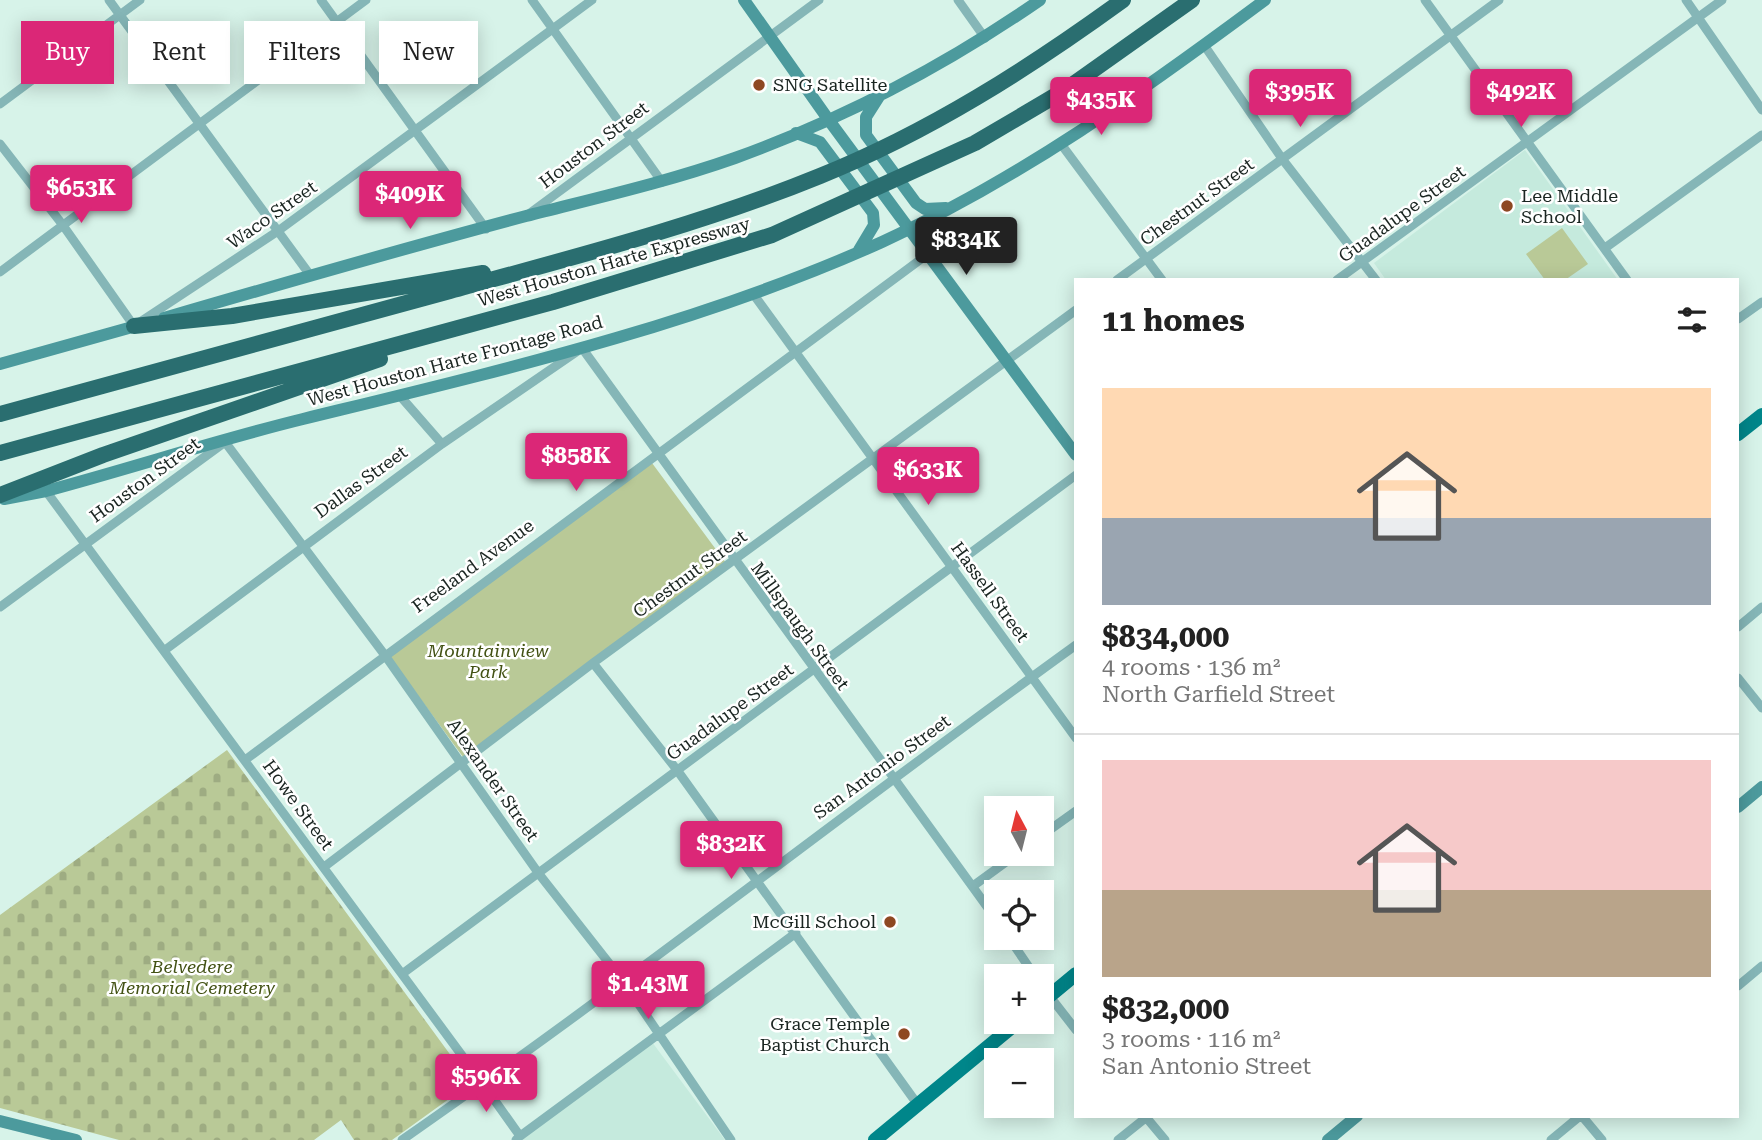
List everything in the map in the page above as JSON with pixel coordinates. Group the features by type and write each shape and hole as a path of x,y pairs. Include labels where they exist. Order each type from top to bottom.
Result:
{"highway":[{"name":"West Houston Harte Expressway","path":"0,414 568,259 715,215 821,176 902,138 1046,56 1123,0"},
{"name":"West Houston Harte Expressway","path":"0,453 553,302 772,235 845,205 975,143 1065,90 1192,0"},
{"path":"134,326 232,316 568,259"},
{"path":"0,495 103,455 323,378 553,302"}],"main road":[{"path":"744,0 828,119 1074,452"},
{"path":"0,364 310,275 662,182 736,158 880,95 985,38 1040,0"},
{"path":"909,229 954,207 1061,144 1265,0"},
{"path":"880,95 866,117 866,135 916,203 925,209 954,207"},
{"path":"796,133 820,142 873,213 874,225 856,253"},
{"name":"West Houston Harte Frontage Road","path":"0,500 46,491 301,419 401,397 582,348 754,295 909,229"},
{"path":"1739,432 1762,415"},
{"path":"1739,806 1762,787"},
{"path":"1054,988 1074,975"},
{"path":"885,1137 918,1105 1004,1034"},
{"path":"1328,1140 1355,1118"},
{"path":"0,1121 76,1140"}],"street":[{"path":"108,0 310,275"},
{"path":"0,104 140,0"},
{"path":"321,0 336,21"},
{"path":"338,21 366,0"},
{"path":"532,0 662,182"},
{"name":"Waco Street","path":"134,326 278,232 592,0"},
{"name":"Houston Street","path":"524,217 818,0"},
{"path":"958,0 985,38"},
{"path":"1425,0 1625,278"},
{"name":"Chestnut Street","path":"1120,278 1499,0"},
{"path":"1686,0 1762,110"},
{"name":"Guadalupe Street","path":"1340,278 1722,0"},
{"path":"1204,45 1283,160 1375,278"},
{"path":"365,60 486,229"},
{"path":"0,272 252,84"},
{"path":"1605,248 1762,135"},
{"path":"0,144 62,224 134,326"},
{"path":"1061,144 1161,278"},
{"name":"Freeland Avenue","path":"245,760 384,654 928,254"},
{"name":"Hassell Street","path":"754,295 1074,735"},
{"path":"1739,318 1762,302"},
{"name":"Chestnut Street","path":"324,867 593,663 1074,311"},
{"name":"Dallas Street","path":"164,650 442,444 582,348"},
{"name":"Millspaugh Street","path":"582,348 734,562 984,902"},
{"path":"401,397 442,444"},
{"name":"Houston Street","path":"0,607 225,442"},
{"name":"Alexander Street","path":"225,442 384,654 539,874 623,981 656,1034 731,1140"},
{"name":"Guadalupe Street","path":"402,974 1074,476"},
{"name":"Howe Street","path":"46,491 483,1084 518,1138"},
{"path":"1739,626 1762,607"},
{"name":"San Antonio Street","path":"402,1140 483,1084 891,778 1074,646"},
{"path":"593,663 677,770 918,1105"},
{"path":"1739,679 1762,708"},
{"path":"1054,827 1074,812"},
{"path":"973,886 1000,866"},
{"path":"518,1138 796,933"},
{"path":"1739,985 1762,966"},
{"path":"1054,1006 1074,1028"},
{"path":"1118,1140 1145,1118"},
{"path":"1147,1118 1165,1140"},
{"path":"1551,1140 1578,1118"},
{"path":"1583,1118 1602,1140"}],"shaded area":[{"name":"Lee Middle School","path":"1525,150 1617,278 1385,278 1374,263"},
{"path":"652,1042 725,1140 518,1140"}],"green space":[{"path":"1562,228 1588,264 1568,278 1544,278 1526,254"},
{"name":"Mountainview Park","path":"652,463 726,563 463,757 389,656"},
{"name":"Belvedere Memorial Cemetery","path":"227,750 471,1083 392,1140 354,1140 341,1120 314,1140 119,1140 0,1108 0,915"}],"place":[{"name":"SNG Satellite","path":"759,85"},
{"name":"Lee Middle School","path":"1507,206"},
{"name":"McGill School","path":"890,922"},
{"name":"Grace Temple Baptist Church","path":"904,1034"}]}
